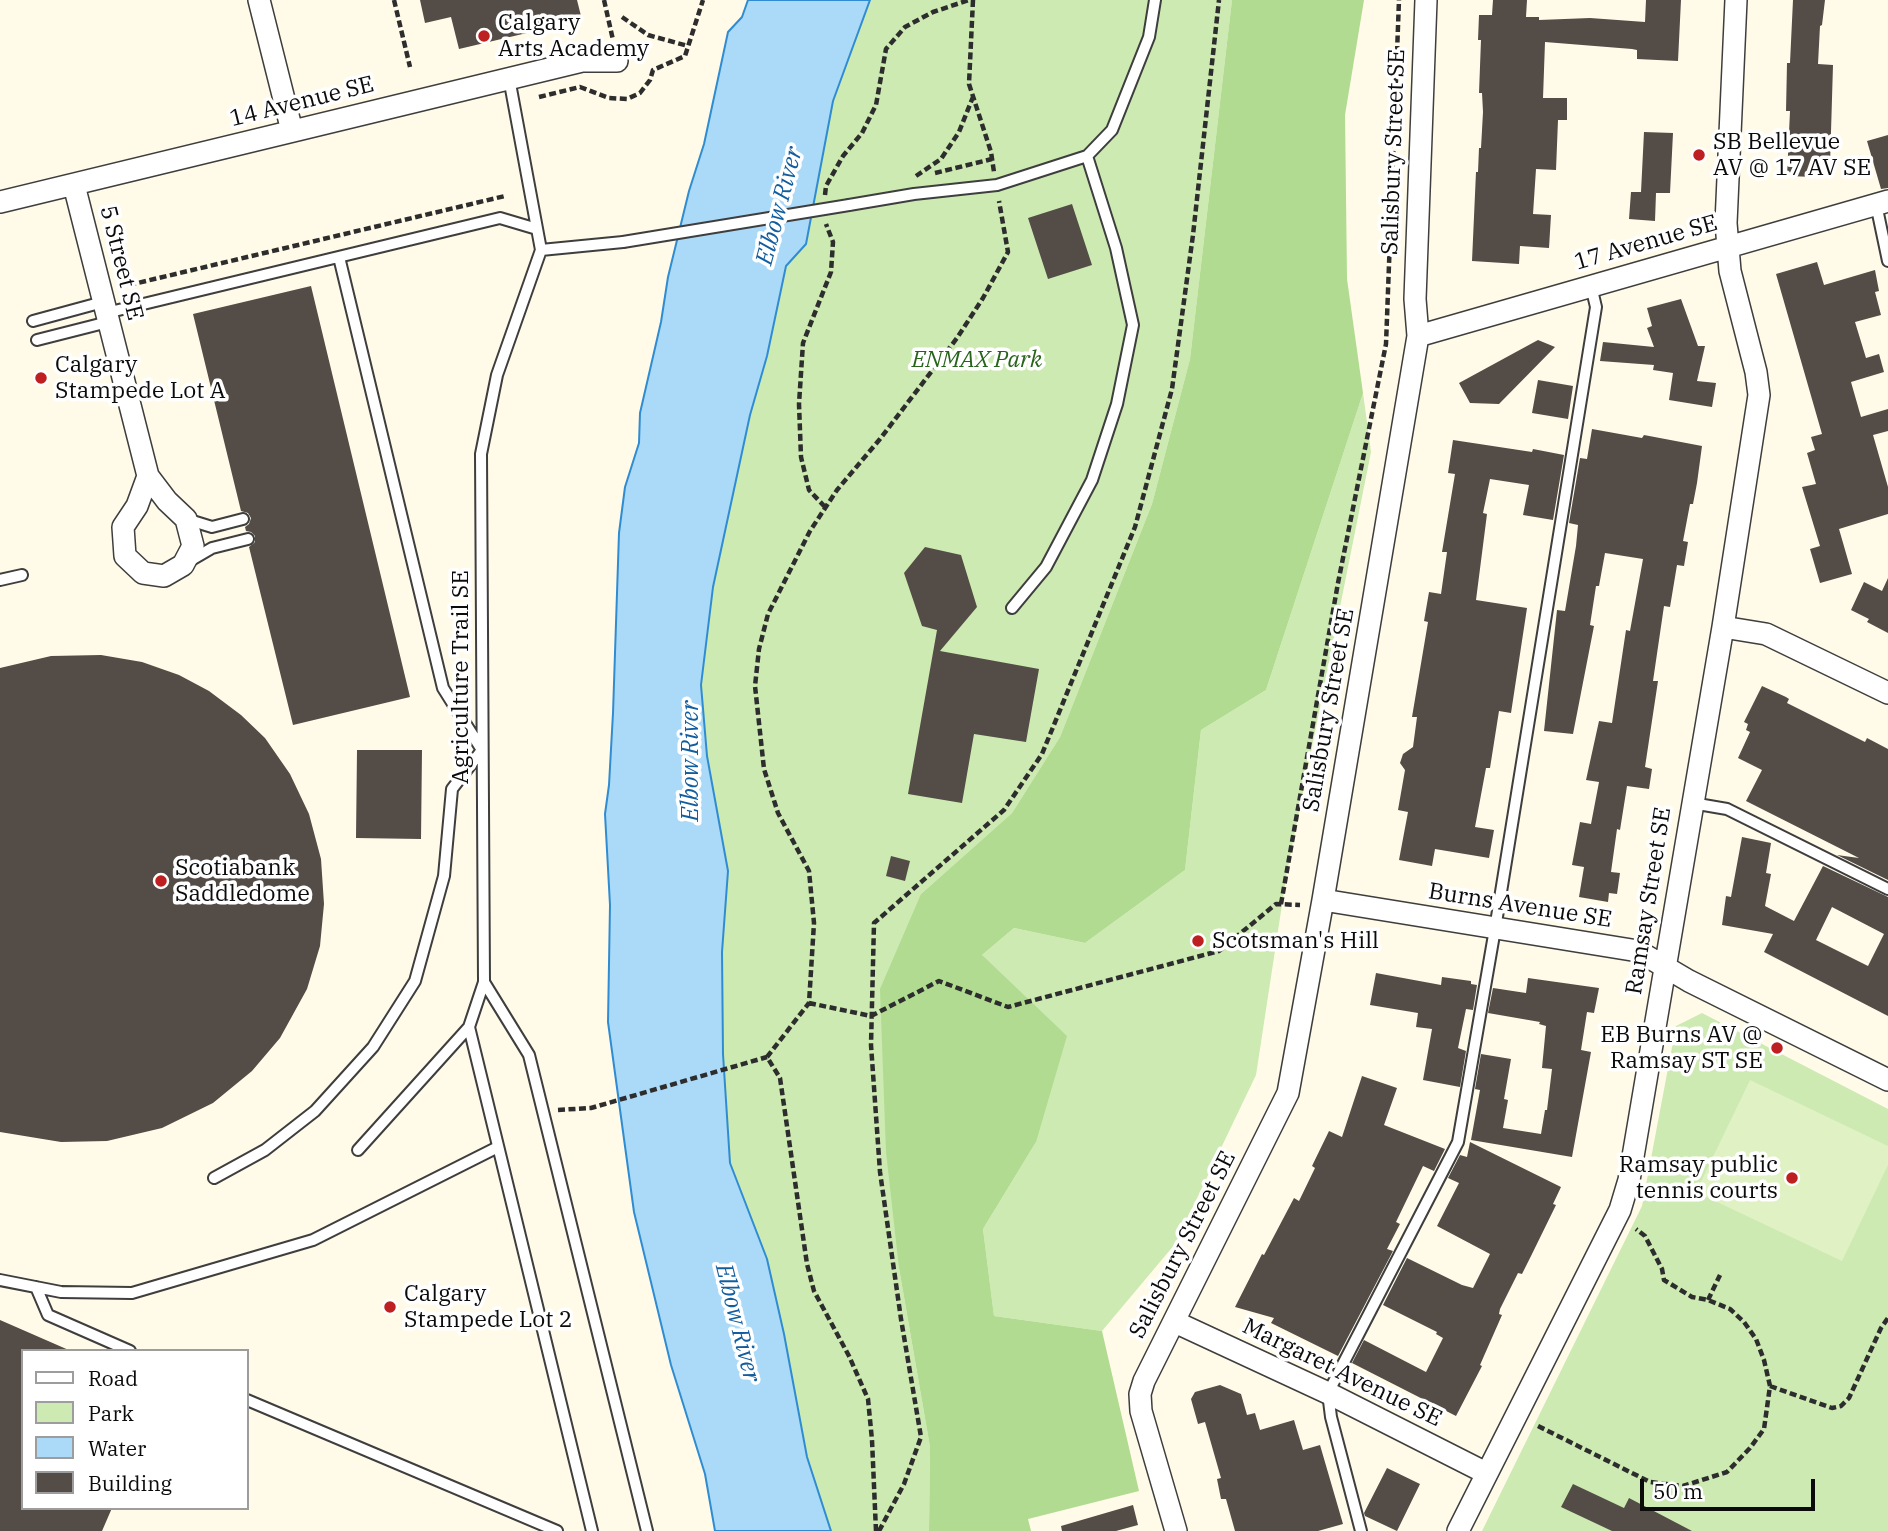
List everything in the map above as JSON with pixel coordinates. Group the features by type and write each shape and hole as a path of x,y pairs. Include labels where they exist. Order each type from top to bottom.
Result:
{"street":[{"path":"259,0 292,131"},
{"name":"Salisbury Street SE","path":"1176,1531 1141,1411 1140,1394 1144,1381 1288,1093 1324,900 1418,336 1415,299 1426,0"},
{"name":"Ramsay Street SE","path":"1458,1531 1626,1196 1723,627 1759,396 1756,372 1730,271 1727,247 1725,205 1736,0"},
{"name":"14 Avenue SE","path":"0,202 582,61 617,61"},
{"name":"5 Street SE","path":"74,185 148,476 167,501 186,519"},
{"name":"17 Avenue SE","path":"1418,336 1882,203"},
{"path":"148,476 137,506 124,527 125,556 143,573 164,576 183,565 193,546 186,519"},
{"path":"1723,627 1766,634 1888,693"},
{"name":"Burns Avenue SE","path":"1324,900 1638,951 1689,981 1888,1080"},
{"name":"Margaret Avenue SE","path":"1175,1322 1328,1393 1486,1473"}],"lane":[{"path":"509,78 541,250 623,242 914,194 997,185 1087,156 1112,130 1149,37 1155,0"},
{"path":"1012,608 1046,567 1091,480 1117,404 1133,326 1116,248 1087,156"},
{"path":"1882,203 1888,261"},
{"path":"33,321 106,313 500,218 537,229"},
{"name":"Agriculture Trail SE","path":"358,1150 469,1027 484,982 481,454 497,375 541,250"},
{"path":"214,1178 265,1150 315,1111 373,1047 415,981 444,876 452,789 481,750 443,688 339,257"},
{"path":"1361,1531 1331,1418 1328,1393 1458,1142 1596,307 1591,286"},
{"path":"37,340 106,313"},
{"path":"186,519 212,527 243,519"},
{"path":"183,565 212,548 247,539"},
{"path":"0,580 22,575"},
{"path":"1692,803 1727,809 1888,889"},
{"path":"484,982 529,1055 647,1531"},
{"path":"469,1027 592,1531"},
{"path":"0,1280 61,1292 132,1293 313,1240 498,1147"},
{"path":"36,1287 48,1315 125,1349"},
{"path":"248,1400 557,1531"}],"path":[{"path":"394,0 410,68"},
{"path":"604,0 617,61"},
{"path":"542,1111 591,1108 766,1057 809,1003 814,923 809,871 778,813 764,769 755,686 759,649 768,614 799,551 825,508 936,368 983,298 1008,252 992,159 969,84 971,0 933,12 905,27 886,49 876,105 862,133 826,186 824,207"},
{"path":"877,1531 904,1483 921,1437 880,1172 871,1045 874,923 1004,810 1042,754 1135,527 1172,389 1193,235 1219,0"},
{"path":"1281,904 1341,570 1386,344 1399,0"},
{"path":"622,17 648,35 688,46"},
{"path":"973,97 959,132 941,159 911,179 992,159"},
{"path":"128,285 505,196"},
{"path":"824,218 833,242 831,272 803,343 799,404 801,457 809,490 825,508"},
{"path":"809,1003 871,1016 939,981 1008,1007 1219,951 1276,904 1300,905"},
{"path":"766,1057 780,1078 807,1264 814,1291 849,1356 868,1399 877,1531"},
{"path":"1538,1426 1650,1482 1683,1486 1727,1472 1750,1448 1763,1429 1770,1386 1756,1339 1744,1322 1730,1310 1708,1300 1692,1297 1664,1280 1662,1269 1645,1236 1636,1229"},
{"path":"1708,1300 1720,1275"},
{"path":"1770,1386 1832,1408 1841,1406 1849,1398 1888,1318"}],"green space":[{"name":"ENMAX Park","path":"870,0 1232,0 1190,359 1152,504 1060,737 1012,813 921,894 899,1268 930,1447 929,1531 831,1531 807,1457 767,1259 730,1163 723,1054 722,952 728,871 707,756 701,685 713,587 786,266 806,244 833,101"},
{"path":"1232,0 1364,0 1345,115 1347,279 1363,393 1266,690 1201,730 1185,870 1085,943 1014,928 982,955 1067,1036 1036,1142 983,1229 994,1316 1102,1331 1139,1491 1028,1519 1031,1531 929,1531 930,1447 899,1268 886,1152 880,989 921,894 1012,813 1060,737 1152,504 1190,359"},
{"path":"1363,393 1371,452 1287,872 1256,1075 1175,1244 1102,1331 994,1316 983,1229 1036,1142 982,955 1014,928 1085,943 1185,870 1201,730 1266,690"},
{"path":"1702,1013 1888,1109 1888,1531 1482,1531 1642,1206 1676,1026"},
{"name":"Ramsay public tennis courts","path":"1750,1080 1888,1146 1888,1165 1842,1261 1696,1192"}],"water":[{"name":"Elbow River","path":"748,0 870,0 833,101 806,244 786,266 713,587 701,685 707,756 728,871 722,952 723,1054 730,1163 767,1259 807,1457 831,1531 715,1531 705,1474 671,1365 634,1212 608,1022 610,905 605,814 613,713 619,533 625,487 639,443 640,413 661,322 668,277 689,191 704,144 728,32 742,17"}],"building":[{"name":"Calgary Arts Academy","path":"420,0 577,0 582,20 459,49 451,17 425,23"},
{"path":"1493,0 1527,0 1526,17 1539,17 1539,20 1590,18 1645,22 1646,0 1681,0 1678,61 1637,59 1637,50 1632,49 1545,42 1543,98 1567,98 1567,120 1558,120 1556,170 1536,169 1533,214 1551,215 1549,248 1520,246 1519,264 1472,261 1476,172 1481,148 1483,112 1482,93 1479,93 1479,15 1492,15"},
{"path":"1793,0 1825,0 1820,26 1818,64 1833,65 1830,165 1815,165 1815,177 1787,176 1790,111 1786,111 1787,63 1790,63"},
{"path":"1644,132 1673,133 1670,193 1656,193 1655,221 1629,219 1631,192 1641,192"},
{"path":"1888,135 1888,188 1881,189 1867,141"},
{"path":"1072,204 1092,265 1048,279 1028,218"},
{"path":"1817,262 1824,285 1875,270 1879,291 1875,292 1881,315 1855,322 1866,358 1879,354 1884,372 1851,382 1861,417 1888,409 1888,431 1873,435 1888,487 1888,514 1839,529 1852,574 1820,583 1810,549 1820,546 1802,487 1816,484 1807,453 1815,450 1811,437 1822,434 1776,274"},
{"path":"311,286 410,697 293,725 249,547 255,542 255,536 246,531 245,527 251,518 248,513 241,511 193,314"},
{"path":"1681,299 1698,346 1705,346 1697,381 1716,383 1712,407 1669,400 1673,373 1653,370 1654,365 1600,361 1603,342 1654,347 1647,328 1652,326 1647,308"},
{"path":"1538,340 1555,347 1499,404 1470,403 1459,383"},
{"path":"1538,380 1573,386 1568,419 1532,413"},
{"path":"1592,429 1702,446 1693,504 1690,504 1683,541 1688,542 1684,566 1677,565 1670,607 1664,606 1653,681 1658,681 1645,767 1652,769 1649,789 1627,786 1611,872 1620,873 1617,894 1609,893 1608,902 1579,897 1584,867 1572,865 1580,822 1591,824 1599,782 1586,780 1599,721 1612,723 1626,630 1630,631 1643,559 1605,553 1599,586 1596,586 1590,625 1594,626 1573,734 1544,731 1557,610 1565,611 1576,546 1578,525 1569,523 1580,458 1587,459"},
{"path":"1453,440 1564,455 1553,520 1523,515 1529,485 1490,479 1483,513 1487,514 1476,600 1527,608 1511,713 1499,711 1490,768 1486,768 1475,827 1494,830 1489,858 1435,849 1432,866 1399,860 1408,812 1398,810 1405,770 1400,763 1403,754 1413,747 1417,717 1412,717 1428,622 1424,621 1429,592 1441,594 1447,552 1442,552 1455,474 1448,473"},
{"path":"925,547 961,555 977,607 940,651 1039,669 1026,742 974,734 962,803 908,794 937,630 922,626 904,573"},
{"path":"1888,578 1888,633 1851,610 1864,582 1882,591"},
{"name":"Scotiabank Saddledome","path":"101,655 142,662 179,675 209,691 241,715 265,738 290,774 309,814 321,859 324,904 320,946 307,989 280,1038 252,1071 213,1103 162,1128 107,1141 61,1142 0,1132 0,668 51,656"},
{"path":"1762,686 1789,699 1787,703 1865,742 1867,738 1888,749 1888,880 1837,855 1859,858 1746,801 1762,770 1738,758 1750,732 1746,730 1748,724 1744,722"},
{"path":"357,750 422,750 421,839 356,838"},
{"path":"1742,837 1771,843 1766,873 1771,874 1765,906 1794,921 1823,866 1888,897 1888,1016 1764,952 1773,934 1722,925 1726,896 1731,897","holes":["1832,907 1884,934 1868,966 1816,940"]},
{"path":"891,856 910,861 905,881 886,876"},
{"path":"1376,973 1441,985 1442,977 1471,981 1471,984 1477,985 1473,1010 1466,1009 1458,1048 1466,1051 1460,1087 1423,1080 1432,1029 1416,1027 1418,1013 1370,1005"},
{"path":"1528,978 1599,988 1594,1013 1587,1012 1581,1050 1591,1052 1572,1157 1471,1140 1480,1090 1475,1089 1481,1054 1511,1059 1504,1099 1508,1100 1503,1128 1541,1134 1552,1069 1542,1068 1546,1026 1539,1024 1540,1022 1488,1013 1493,988 1526,993"},
{"path":"1362,1076 1397,1088 1384,1125 1445,1149 1434,1171 1423,1166 1396,1222 1400,1224 1387,1249 1393,1251 1338,1356 1271,1323 1274,1318 1235,1307 1294,1198 1299,1201 1329,1131 1342,1137"},
{"path":"1470,1142 1561,1187 1553,1204 1556,1205 1522,1274 1518,1273 1500,1309 1499,1314 1502,1315 1480,1365 1482,1366 1456,1416 1352,1363 1364,1340 1426,1372 1443,1338 1436,1334 1437,1332 1383,1305 1407,1258 1473,1288 1490,1254 1437,1226 1459,1183 1448,1178 1460,1155 1467,1157"},
{"path":"0,1320 66,1349 21,1349 21,1510 111,1510 102,1531 0,1531"},
{"path":"1220,1385 1241,1394 1247,1415 1255,1413 1260,1430 1294,1420 1303,1450 1320,1445 1343,1524 1318,1531 1235,1531 1226,1499 1221,1499 1217,1479 1221,1478 1205,1422 1198,1424 1191,1399 1195,1392"},
{"path":"1387,1468 1420,1484 1397,1531 1365,1516 1364,1513"},
{"path":"1573,1484 1624,1508 1629,1498 1692,1531 1612,1531 1561,1507"},
{"path":"1133,1505 1138,1525 1116,1531 1062,1531 1061,1526"}],"place":[{"name":"Calgary Arts Academy","path":"484,36"},
{"name":"SB Bellevue AV @ 17 AV SE","path":"1699,155"},
{"name":"Calgary Stampede Lot A","path":"41,378"},
{"name":"Scotiabank Saddledome","path":"161,881"},
{"name":"Scotsman's Hill","path":"1198,941"},
{"name":"EB Burns AV @ Ramsay ST SE","path":"1777,1048"},
{"name":"Ramsay public tennis courts","path":"1792,1178"},
{"name":"Calgary Stampede Lot 2","path":"390,1307"}]}
